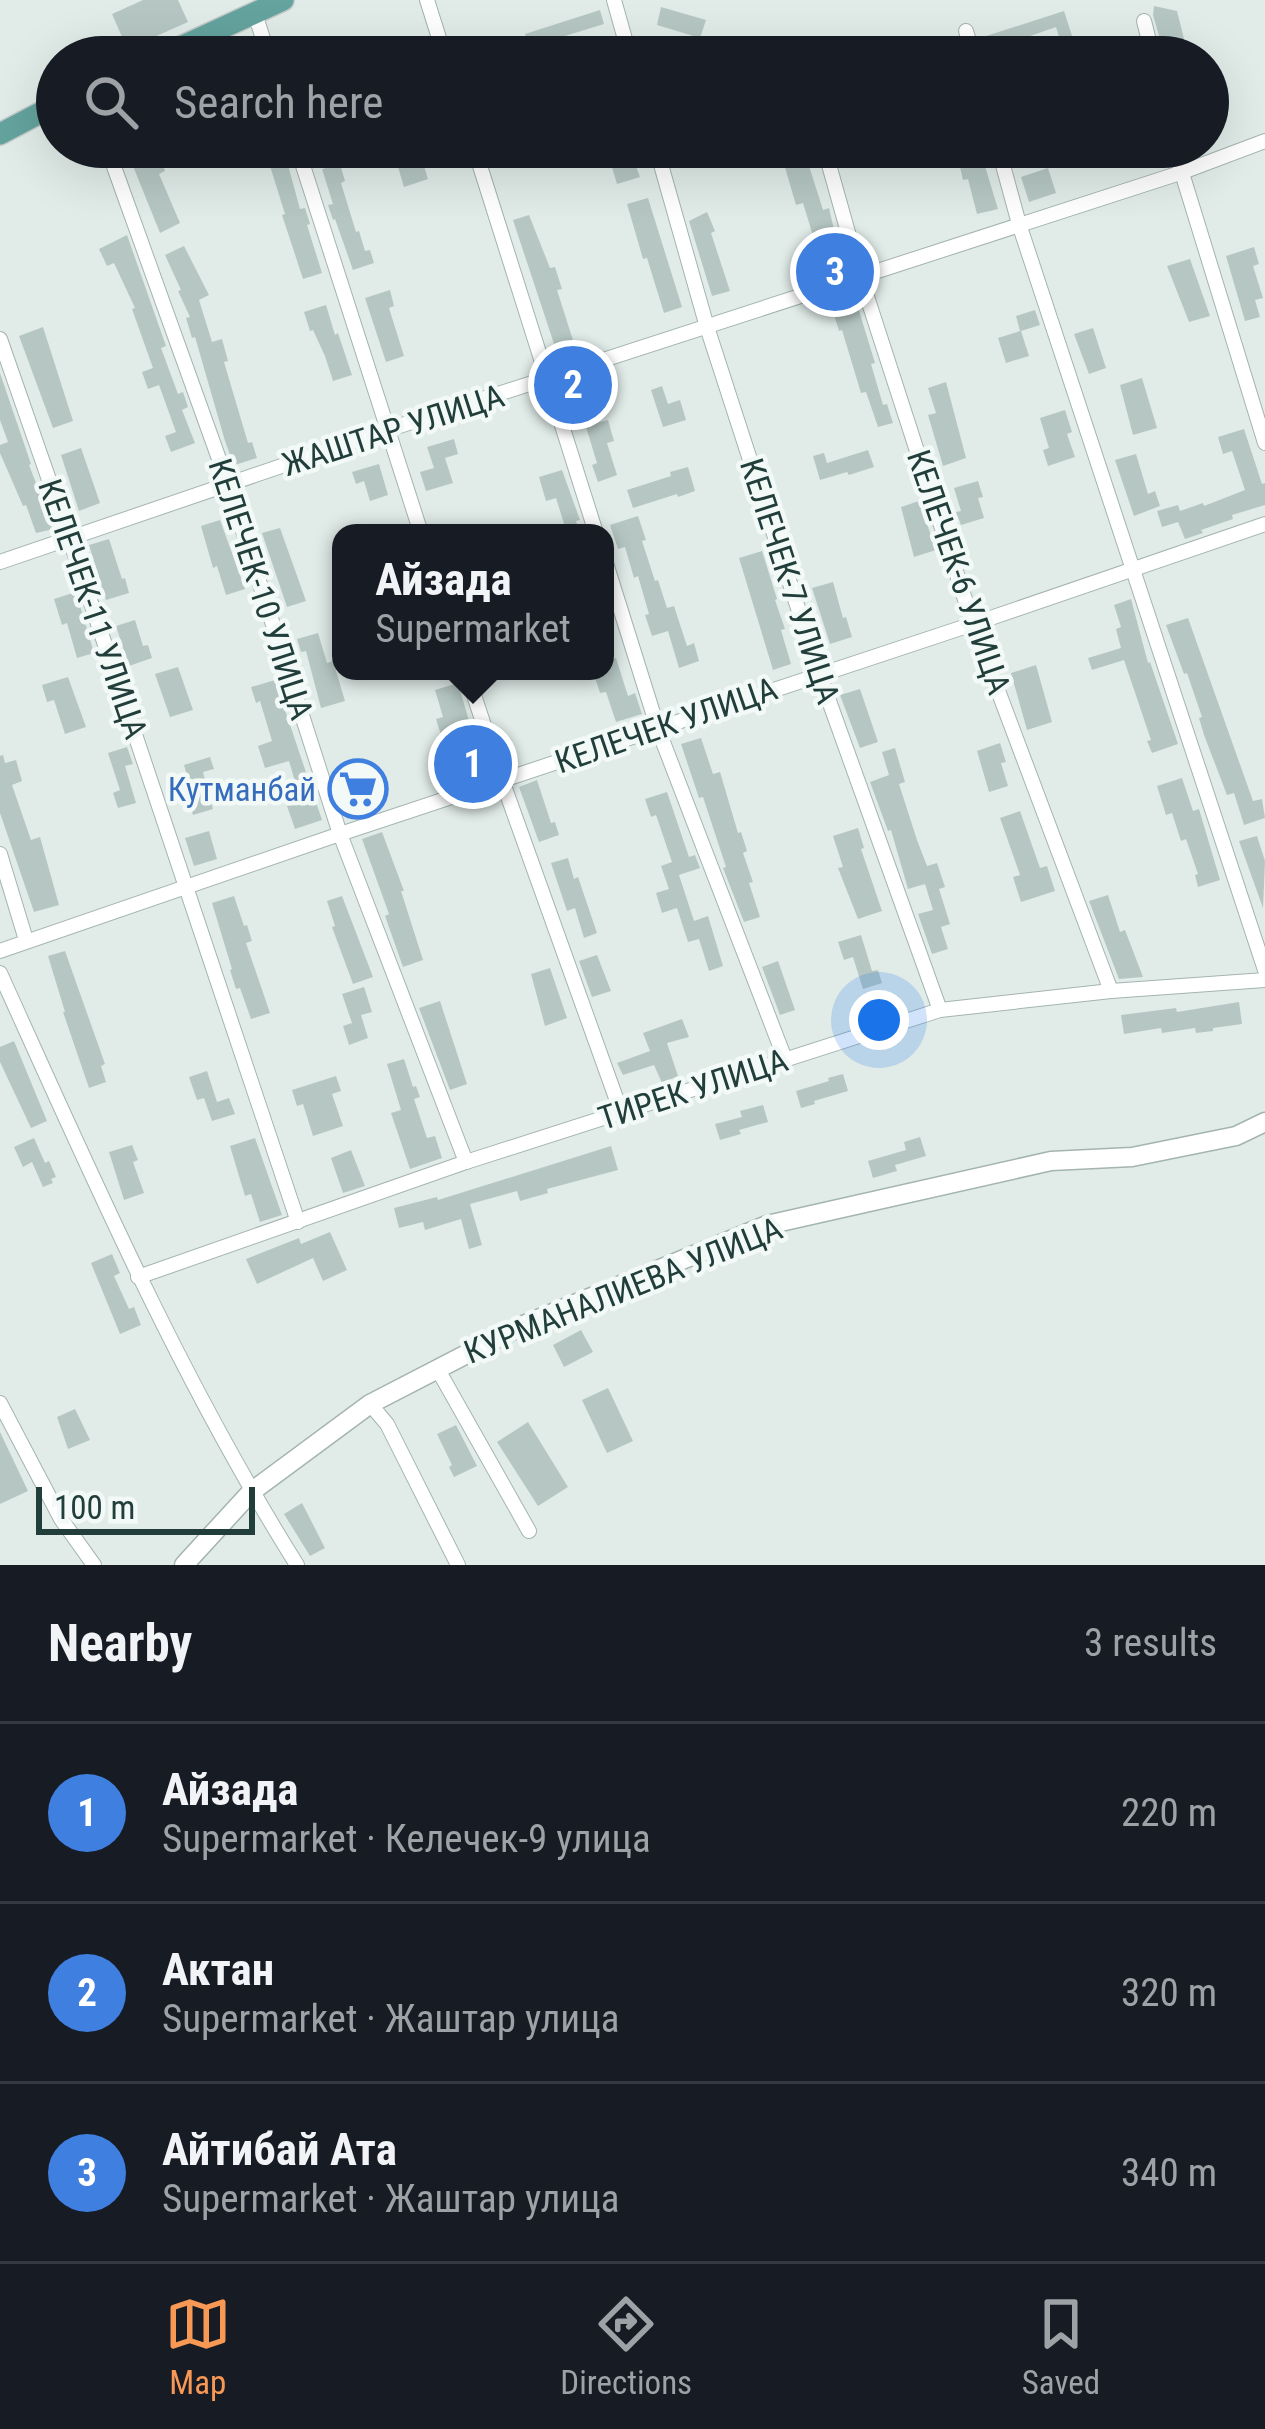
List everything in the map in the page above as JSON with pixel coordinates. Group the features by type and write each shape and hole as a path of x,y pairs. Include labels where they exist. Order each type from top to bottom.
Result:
{"main road":[{"path":"205,36 284,0"},
{"path":"0,134 36,115"}],"street":[{"path":"427,0 438,36"},
{"path":"614,0 624,36"},
{"path":"255,14 262,36"},
{"path":"1144,21 1148,36"},
{"path":"967,31 968,36"},
{"name":"ЖАШТАР УЛИЦА","path":"1229,155 1265,141"},
{"name":"КЕЛЕЧЕК-10 УЛИЦА","path":"114,168 228,484 340,834 466,1162"},
{"path":"304,168 418,524"},
{"path":"481,168 593,524"},
{"name":"КЕЛЕЧЕК-7 УЛИЦА","path":"662,168 707,327 819,674 940,1010"},
{"name":"КЕЛЕЧЕК-6 УЛИЦА","path":"830,168 973,624 1112,992"},
{"path":"1004,168 1265,970"},
{"path":"1179,168 1265,443"},
{"name":"ЖАШТАР УЛИЦА","path":"0,562 387,430 1193,168"},
{"name":"КЕЛЕЧЕК-11 УЛИЦА","path":"0,339 298,1222"},
{"name":"КЕЛЕЧЕК УЛИЦА","path":"0,951 1265,524"},
{"path":"614,589 658,729 785,1059"},
{"path":"469,680 621,1112"},
{"path":"0,854 26,940"},
{"path":"0,973 138,1277 251,1492 297,1565"},
{"name":"ТИРЕК УЛИЦА","path":"138,1277 466,1162 940,1010 1265,980"},
{"name":"КУРМАНАЛИЕВА УЛИЦА","path":"184,1565 251,1492 370,1404 521,1326 767,1225 1051,1161 1132,1157 1236,1136 1265,1122"},
{"path":"436,1369 529,1531"},
{"path":"0,1403 61,1520 94,1565"},
{"path":"370,1404 387,1424 458,1565"}],"building":[{"path":"143,0 178,0 188,22 156,36 122,36 112,14"},
{"path":"1154,6 1177,11 1183,36 1159,36"},
{"path":"661,7 706,20 701,36 657,25"},
{"path":"600,10 604,24 565,36 525,34"},
{"path":"1064,11 1072,36 1059,36 1056,27 1030,36 986,36"},
{"path":"134,168 164,168 159,174 180,223 160,233"},
{"path":"271,168 289,168 322,273 303,279"},
{"path":"341,168 356,232 374,263 353,270 328,205 333,204 322,169"},
{"path":"398,168 425,168 428,179 404,187"},
{"path":"612,168 637,168 640,177 617,184"},
{"path":"785,168 810,168 823,210 829,208 843,270 828,275 803,203 796,205"},
{"path":"960,168 986,168 998,209 977,214 968,179 963,180"},
{"path":"1048,168 1056,193 1029,202 1021,177"},
{"path":"648,198 682,307 664,313 627,204"},
{"path":"707,212 730,291 712,296 689,221"},
{"path":"529,215 550,268 555,267 562,289 557,290 578,356 560,362 513,220"},
{"path":"127,235 166,346 161,348 178,394 183,392 188,407 182,410 195,443 171,452 165,436 176,432 159,385 148,389 142,372 153,368 135,308 114,263 107,266 99,249"},
{"path":"184,246 209,295 199,300 212,342 222,339 228,361 224,362 248,443 252,442 257,458 238,464 233,463 225,441 186,318 190,317 165,255"},
{"path":"1254,247 1259,264 1253,266 1263,298 1255,300 1260,317 1245,321 1226,256"},
{"path":"1190,259 1210,316 1189,322 1167,266"},
{"path":"390,290 394,306 389,308 404,356 386,362 365,298"},
{"path":"857,304 883,405 887,404 893,423 878,427 833,311"},
{"path":"326,305 352,375 333,381 304,312"},
{"path":"1035,310 1040,325 1021,331 1029,356 1006,363 998,338 1020,331 1016,316"},
{"path":"43,327 73,421 53,428 19,336"},
{"path":"1093,328 1106,368 1089,374 1074,334"},
{"path":"0,373 54,529 36,533 0,453 0,445 8,442 0,420"},
{"path":"583,378 597,423 608,420 614,441 607,443 617,475 598,482 582,414 572,417 562,385"},
{"path":"1142,378 1157,428 1133,435 1120,385"},
{"path":"946,382 966,458 943,466 928,415 936,413 928,388"},
{"path":"662,386 668,404 680,400 686,420 663,427 651,390"},
{"path":"1065,410 1075,457 1048,466 1043,450 1049,448 1040,418"},
{"path":"1244,429 1265,483 1265,505 1232,515 1233,519 1185,539 1178,522 1162,527 1157,511 1178,505 1180,511 1204,506 1245,490 1232,451 1223,454 1218,437"},
{"path":"454,439 458,454 445,458 453,483 426,491 420,472 434,468 427,447"},
{"path":"81,448 100,503 79,511 61,455"},
{"path":"868,450 874,467 820,480 813,456 824,453 827,463"},
{"path":"1136,454 1148,494 1155,491 1160,506 1134,516 1115,460"},
{"path":"379,464 388,495 370,501 364,481 356,484 352,472"},
{"path":"688,467 695,491 633,508 627,490"},
{"path":"562,470 580,520 577,524 564,524 556,498 546,501 539,477"},
{"path":"978,481 984,518 961,525 954,488"},
{"path":"919,501 936,550 914,557 901,507"},
{"path":"638,516 655,581 667,608 674,606 687,646 694,643 699,661 679,668 668,631 652,636 638,576 634,578 625,547 618,549 613,524"},
{"path":"220,520 245,589 226,595 201,526"},
{"path":"280,528 306,601 287,607 262,533"},
{"path":"109,539 129,593 106,600 89,545"},
{"path":"762,551 791,664 773,670 739,558"},
{"path":"833,582 852,637 830,644 812,588"},
{"path":"76,592 94,653 77,658 54,599"},
{"path":"1131,599 1178,744 1152,753 1124,660 1092,670 1088,658 1121,648 1114,605"},
{"path":"1188,618 1253,801 1262,799 1265,818 1244,825 1234,793 1227,795 1166,625"},
{"path":"135,620 152,658 129,666 116,626"},
{"path":"318,633 327,663 332,661 332,680 339,680 345,701 321,708 306,651 301,652 297,639"},
{"path":"614,659 628,696 635,693 642,714 616,722 606,692 600,693 596,680 614,680"},
{"path":"1036,665 1052,722 1027,730 1011,673"},
{"path":"178,667 193,710 170,717 155,674"},
{"path":"68,677 86,727 65,734 54,700 47,702 42,685"},
{"path":"275,680 322,820 295,829 287,806 301,802 289,761 265,768 258,746 272,741 251,687"},
{"path":"458,683 481,768 447,778 442,766 450,764 436,719 443,717 435,690"},
{"path":"860,689 878,742 860,748 840,695"},
{"path":"701,738 713,774 720,772 747,851 743,853 760,917 744,922 681,744"},
{"path":"1000,743 1008,786 989,792 977,751"},
{"path":"127,747 133,764 125,766 136,803 118,808 113,793 120,790 108,753"},
{"path":"895,748 905,782 899,784 917,840 927,866 937,863 945,887 939,889 950,924 941,927 948,949 932,954 918,914 933,910 925,884 908,889 891,830 870,782 889,775 882,752"},
{"path":"3,755 5,763 16,760 22,781 12,785 31,840 40,837 59,905 34,912 0,813"},
{"path":"210,757 214,769 203,772 213,809 193,815 184,765"},
{"path":"1182,778 1193,811 1199,809 1220,880 1198,887 1186,839 1181,841 1172,813 1166,815 1157,786"},
{"path":"537,780 559,835 539,842 519,787"},
{"path":"667,792 689,857 695,855 700,868 679,875 694,921 708,916 723,966 709,971 699,939 688,942 677,908 662,913 656,893 669,889 661,866 672,862 656,815 651,817 645,799"},
{"path":"1020,811 1040,868 1047,866 1055,891 1021,902 1013,877 1020,875 1000,818"},
{"path":"858,828 882,911 858,919 838,868 843,867 833,836"},
{"path":"209,831 217,859 194,866 185,838"},
{"path":"382,832 423,960 403,967 362,839"},
{"path":"1257,836 1265,861 1263,908 1239,841"},
{"path":"568,858 597,933 584,938 575,908 567,911 551,863"},
{"path":"1108,895 1143,977 1119,979 1089,901"},
{"path":"234,896 252,941 246,943 270,1013 251,1019 240,988 236,989 212,903"},
{"path":"342,896 373,977 353,984 327,901"},
{"path":"861,935 872,971 878,970 882,983 863,989 853,957 844,960 838,942"},
{"path":"65,951 105,1064 101,1066 106,1082 89,1088 48,956"},
{"path":"597,955 611,991 592,997 579,961"},
{"path":"778,961 795,1010 780,1015 762,967"},
{"path":"550,968 567,1018 545,1026 531,974"},
{"path":"364,987 372,1012 361,1015 368,1038 349,1045 343,1026 352,1023 342,994"},
{"path":"440,1001 467,1084 450,1090 419,1008"},
{"path":"1239,1002 1242,1024 1196,1033 1195,1028 1162,1033 1161,1028 1124,1034 1121,1015"},
{"path":"682,1019 689,1037 667,1043 678,1076 662,1083 654,1065 623,1075 617,1063 650,1051 643,1033"},
{"path":"14,1041 47,1121 31,1128 0,1062 0,1047"},
{"path":"404,1059 420,1097 414,1099 427,1138 435,1136 442,1158 410,1169 391,1113 401,1110 387,1064"},
{"path":"207,1071 217,1102 229,1098 235,1114 212,1121 204,1098 197,1100 189,1077"},
{"path":"843,1074 848,1091 801,1108 796,1091"},
{"path":"336,1076 341,1091 332,1094 343,1126 313,1136 303,1104 297,1106 292,1090"},
{"path":"763,1105 768,1122 720,1140 715,1124"},
{"path":"920,1137 926,1156 873,1178 868,1161 906,1150 904,1142"},
{"path":"34,1138 56,1177 43,1187 32,1162 23,1167 14,1147"},
{"path":"255,1138 282,1215 260,1222 251,1194 245,1196 230,1146"},
{"path":"132,1145 144,1193 124,1200 109,1152"},
{"path":"611,1146 618,1170 520,1201 517,1191 470,1204 482,1245 469,1249 461,1219 425,1230 423,1222 399,1228 394,1208 438,1200"},
{"path":"351,1150 365,1186 343,1193 331,1158"},
{"path":"330,1232 347,1270 323,1281 313,1258 257,1284 246,1259 299,1238 301,1244"},
{"path":"112,1254 120,1273 114,1276 141,1325 120,1334 91,1263"},
{"path":"581,1330 593,1352 564,1367 553,1345"},
{"path":"608,1388 633,1441 607,1453 582,1400"},
{"path":"75,1409 90,1440 68,1449 57,1417"},
{"path":"528,1422 568,1487 538,1506 497,1442"},
{"path":"456,1425 477,1466 454,1477 437,1434"},
{"path":"0,1432 28,1491 0,1504"},
{"path":"302,1503 325,1548 310,1556 284,1514"}],"place":[{"name":"Айтибай Ата","path":"835,272"},
{"name":"Актан","path":"573,385"},
{"name":"Айзада","path":"473,764"},
{"name":"Кутманбай","path":"358,789"}]}
